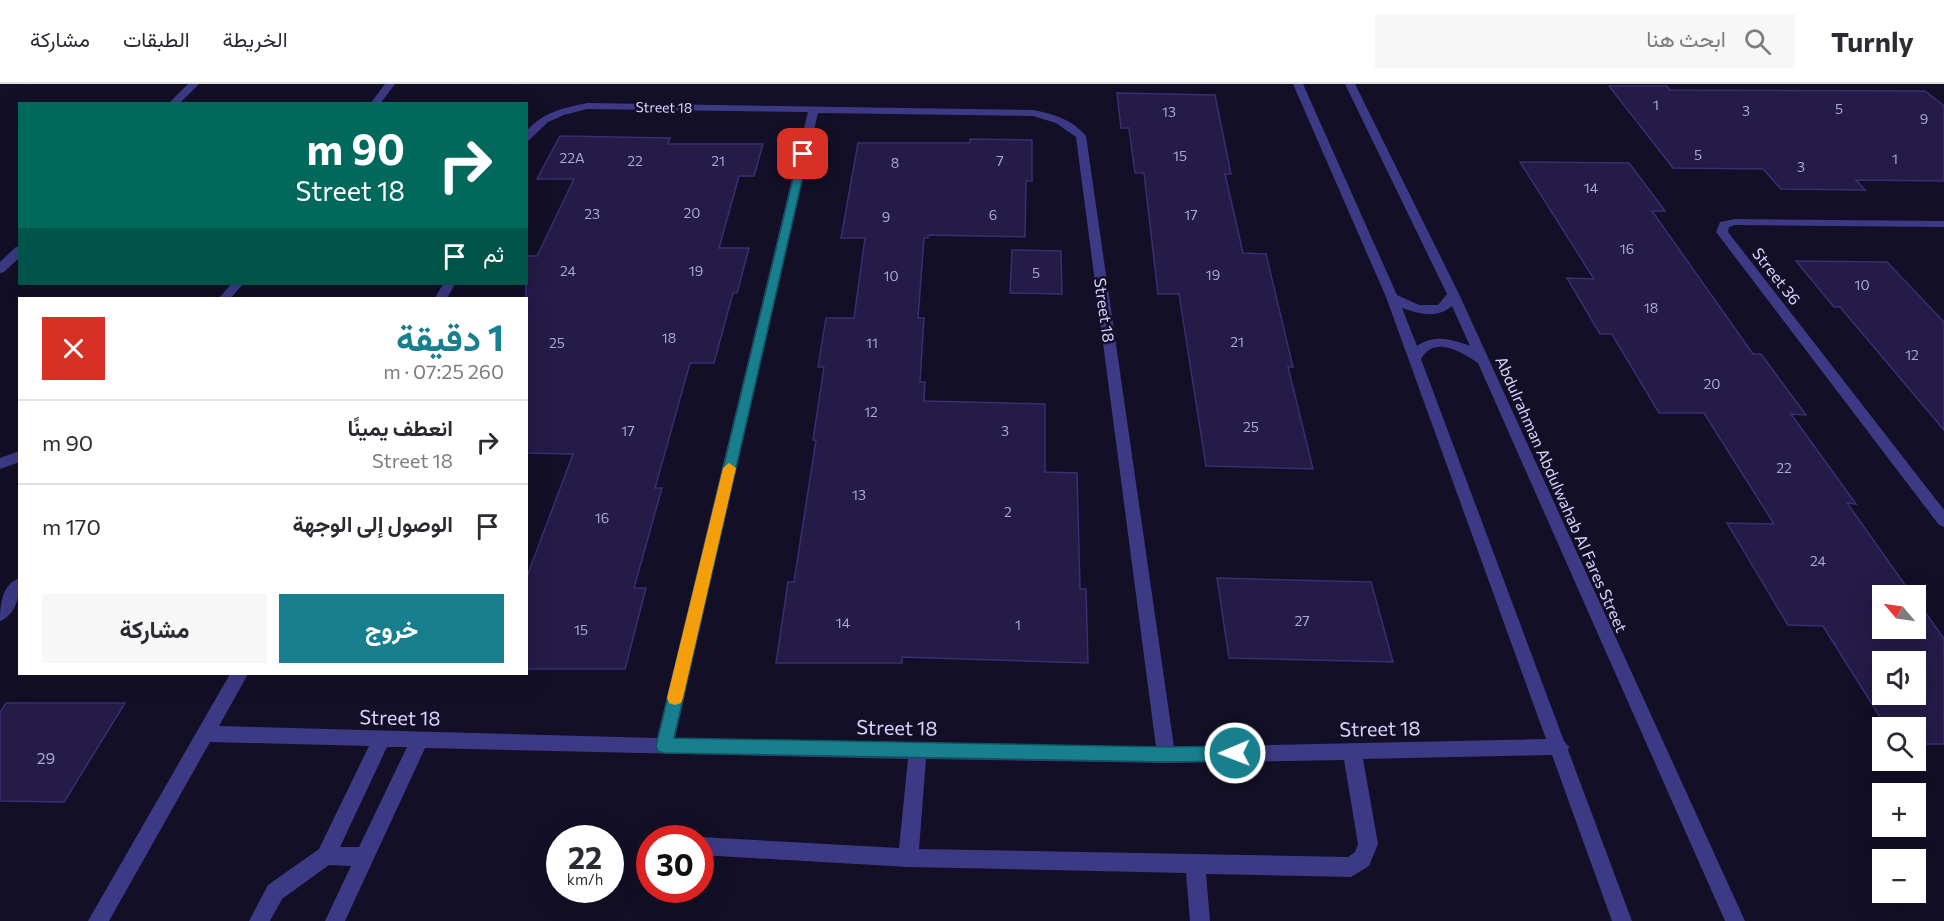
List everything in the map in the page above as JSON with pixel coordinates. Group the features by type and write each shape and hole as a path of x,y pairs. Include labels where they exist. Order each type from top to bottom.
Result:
{"street":[{"path":"175,102 194,84"},
{"path":"376,102 390,84"},
{"path":"1298,84 1392,297 1560,747 1622,921"},
{"name":"Abdulrahman Abdulwahab Al Fares Street","path":"1350,84 1453,294 1735,921"},
{"name":"Street 18","path":"528,137 534,127 546,118 587,106 1033,113 1070,125 1081,136 1166,754"},
{"path":"664,746 814,108"},
{"name":"Street 36","path":"1944,224 1735,222 1724,224 1722,232 1944,520"},
{"path":"0,269 18,252"},
{"path":"226,297 236,285"},
{"path":"1392,297 1412,308 1437,309 1452,301 1453,294"},
{"path":"1415,359 1418,351 1425,345 1443,343 1463,347 1483,362"},
{"path":"0,464 18,457"},
{"path":"0,614 18,587"},
{"path":"98,921 207,734 238,675"},
{"name":"Street 18","path":"207,734 664,746 1166,754 1560,747"},
{"path":"259,921 275,892 326,856 382,739"},
{"path":"334,921 420,740"},
{"path":"908,858 918,750"},
{"path":"714,847 908,858 1351,867 1359,862 1368,844 1352,751"},
{"path":"326,856 364,857"},
{"path":"1195,865 1200,921"}],"building":[{"path":"1609,86 1667,86 1670,90 1925,91 1944,106 1944,181 1856,180 1865,190 1781,189 1763,169 1673,168"},
{"path":"1117,93 1215,95 1231,174 1225,174 1243,253 1266,254 1293,367 1288,367 1313,469 1206,466 1179,294 1158,294 1144,173 1135,173 1129,128 1121,128"},
{"path":"560,136 670,138 668,144 763,144 754,176 739,176 719,248 749,248 737,293 733,293 714,363 690,363 655,488 662,488 634,588 646,588 625,669 528,669 528,574 573,454 528,453 528,297 526,297 526,285 528,285 528,256 537,256 574,179 537,179"},
{"path":"970,139 1032,140 1032,181 1026,181 1025,237 928,235 928,238 924,238 918,318 924,318 920,382 925,382 924,401 1045,404 1045,472 1077,473 1080,589 1086,589 1088,663 902,657 902,663 776,663 788,582 794,582 816,440 813,440 824,367 818,367 826,318 854,318 865,238 841,238 858,143 970,143"},
{"path":"1520,162 1629,163 1665,211 1652,211 1753,354 1761,354 1806,415 1791,414 1856,504 1847,503 1905,585 1872,585 1872,639 1926,639 1926,613 1944,639 1944,744 1926,744 1926,717 1880,717 1873,705 1926,705 1926,651 1872,651 1872,704 1823,626 1788,625 1727,523 1774,524 1704,413 1659,413 1612,334 1600,334 1567,278 1594,279"},
{"path":"1012,250 1061,251 1062,294 1010,293"},
{"path":"1796,261 1887,262 1944,322 1944,430 1840,307 1834,307"},
{"path":"1217,578 1371,582 1393,662 1229,658"},
{"path":"6,703 125,703 64,802 0,801 0,712"}],"slow traffic":[{"path":"675,698 729,468"}],"route":[{"path":"803,154 664,746 1166,754 1235,753"}]}
